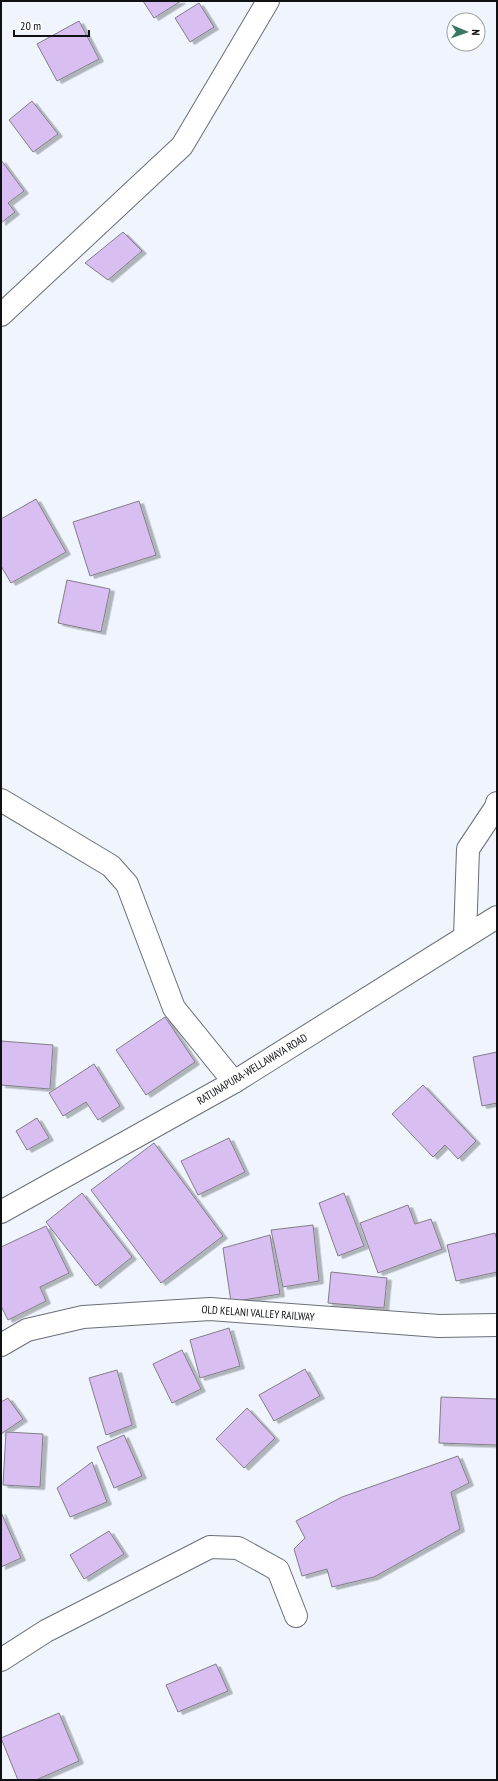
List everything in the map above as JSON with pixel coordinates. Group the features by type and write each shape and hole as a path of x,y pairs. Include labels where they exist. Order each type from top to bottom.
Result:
{"main road":[{"path":"1,315 182,146 268,1"},
{"path":"1,800 111,866 127,884 174,1008 234,1082"},
{"path":"465,937 468,849 496,807 497,803"},
{"name":"RATUNAPURA-WELLAWAYA ROAD","path":"1,1212 234,1082 497,917"},
{"name":"OLD KELANI VALLEY RAILWAY","path":"1,1345 27,1330 83,1317 210,1309 439,1326 497,1325"},
{"path":"1,1660 46,1631 210,1547 238,1548 278,1570 296,1616"}],"building":[{"path":"143,1 181,1 154,18"},
{"path":"199,3 214,27 190,42 175,18"},
{"path":"79,21 99,59 57,81 37,44"},
{"path":"32,101 58,134 33,152 9,120"},
{"path":"1,160 24,191 8,203 15,212 1,223"},
{"path":"123,232 142,251 108,280 85,263"},
{"path":"36,499 66,552 11,583 1,566 1,519"},
{"path":"139,501 156,555 90,576 73,522"},
{"path":"67,580 110,589 101,632 58,623"},
{"path":"165,1017 195,1062 146,1095 116,1050"},
{"path":"1,1041 53,1045 50,1089 1,1085"},
{"path":"497,1052 497,1103 482,1106 473,1057"},
{"path":"94,1064 120,1106 98,1120 86,1102 63,1116 49,1093"},
{"path":"423,1085 476,1141 458,1159 445,1145 433,1157 392,1114"},
{"path":"37,1118 49,1138 27,1150 16,1131"},
{"path":"229,1138 245,1172 198,1195 181,1161"},
{"path":"154,1143 223,1236 161,1283 91,1190"},
{"path":"82,1193 132,1257 96,1286 46,1222"},
{"path":"344,1193 364,1246 338,1256 319,1203"},
{"path":"408,1205 415,1224 431,1219 442,1249 378,1273 360,1223"},
{"path":"313,1225 319,1281 283,1287 271,1230"},
{"path":"46,1226 69,1273 40,1287 46,1301 8,1320 1,1306 1,1247"},
{"path":"495,1233 497,1241 497,1272 456,1281 447,1245"},
{"path":"270,1235 280,1294 231,1302 223,1248"},
{"path":"331,1272 387,1278 384,1308 328,1303"},
{"path":"229,1328 240,1366 200,1378 190,1340"},
{"path":"182,1350 201,1389 172,1403 153,1364"},
{"path":"305,1369 320,1396 274,1421 259,1395"},
{"path":"117,1370 132,1425 106,1435 89,1378"},
{"path":"441,1397 497,1399 497,1445 439,1443"},
{"path":"8,1398 23,1419 1,1434 1,1402"},
{"path":"247,1408 275,1438 244,1468 216,1439"},
{"path":"6,1432 43,1434 40,1487 3,1485"},
{"path":"124,1435 142,1476 114,1488 97,1447"},
{"path":"458,1456 469,1483 451,1492 460,1529 374,1577 332,1587 327,1569 302,1576 294,1549 305,1538 296,1521 342,1497"},
{"path":"92,1462 107,1502 70,1517 57,1488"},
{"path":"1,1512 21,1558 1,1567"},
{"path":"109,1531 124,1554 84,1579 70,1555"},
{"path":"216,1664 228,1691 178,1712 166,1685"},
{"path":"59,1713 79,1761 36,1780 18,1780 1,1738"}]}
